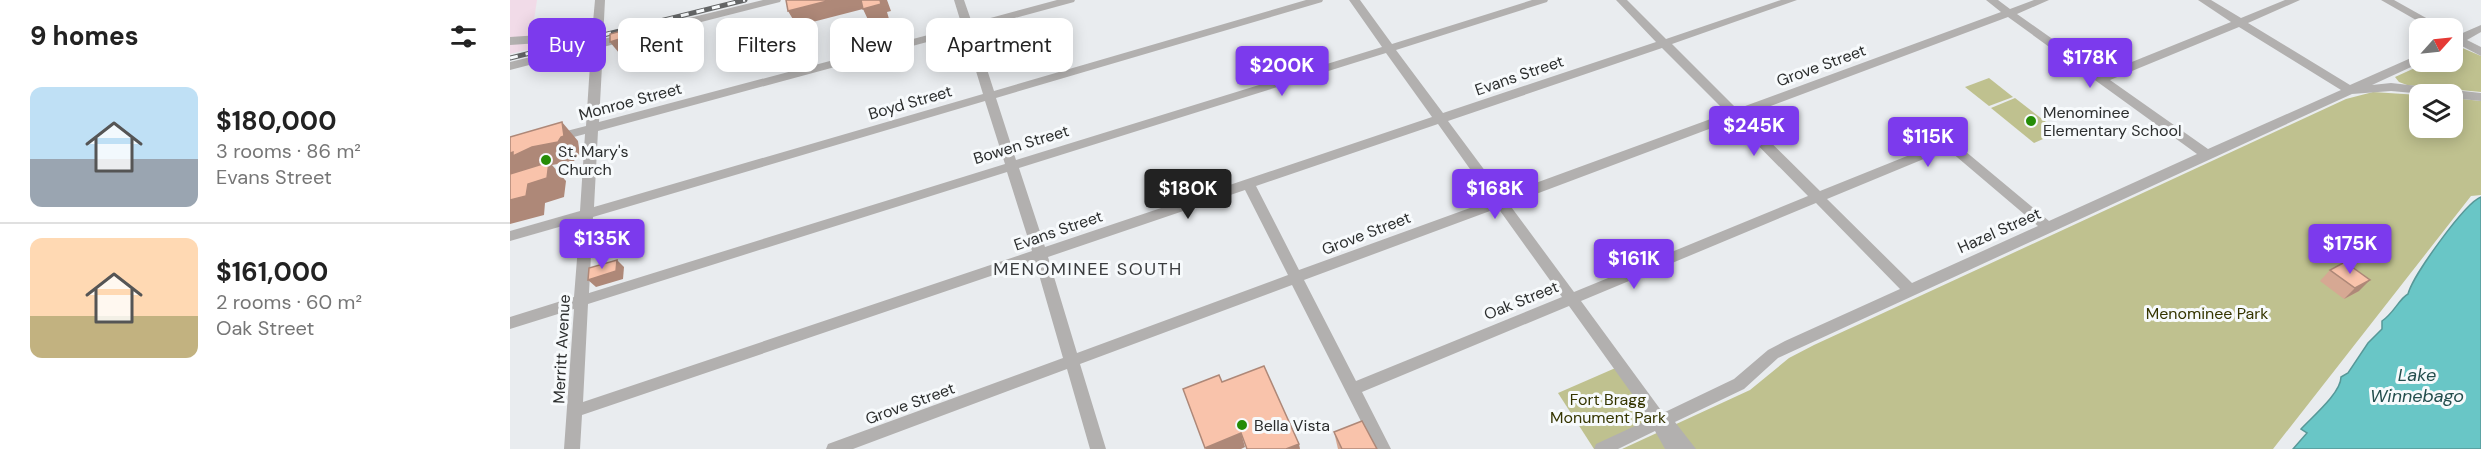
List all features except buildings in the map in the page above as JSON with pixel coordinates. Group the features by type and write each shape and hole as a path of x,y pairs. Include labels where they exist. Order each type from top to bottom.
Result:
{"street":[{"name":"Merritt Avenue","path":"598,18 600,0"},
{"path":"606,43 776,0"},
{"path":"959,0 965,18"},
{"name":"Monroe Street","path":"1005,18 1071,0"},
{"name":"Boyd Street","path":"510,236 1318,0"},
{"path":"1354,0 1660,422 1665,437 1674,449"},
{"name":"Bowen Street","path":"510,323 1543,0"},
{"path":"1620,0 1910,290"},
{"name":"Evans Street","path":"575,411 1792,0"},
{"path":"1991,0 2206,154"},
{"name":"Grove Street","path":"834,449 2044,0"},
{"path":"2203,0 2350,90 2391,87 2481,97"},
{"path":"2101,79 2295,0"},
{"path":"2386,0 2419,18"},
{"path":"2463,35 2481,28"},
{"name":"Monroe Street","path":"541,142 926,39"},
{"path":"510,41 528,40"},
{"path":"2463,43 2481,52"},
{"path":"510,66 528,62"},
{"name":"Hazel Street","path":"1602,449 1739,384 1773,354 1790,345 2409,63"},
{"name":"Merritt Avenue","path":"572,449 595,72"},
{"path":"982,72 1013,165 1098,449"},
{"name":"Oak Street","path":"1353,389 1942,146 1951,147 1958,152 2047,227"},
{"path":"1248,183 1383,449"},
{"path":"1660,422 1673,428 1688,449"}],"shaded area":[{"path":"510,0 537,0 534,18 528,18 528,50 510,54"}],"green space":[{"path":"2463,48 2481,56 2481,92 2463,90 2463,84 2407,85 2399,82 2395,77 2409,71 2463,72"},
{"path":"1989,78 2013,97 1989,106 1965,87"},
{"name":"Menominee Park","path":"2373,92 2409,94 2409,138 2463,138 2463,99 2481,101 2481,195 2471,196 2273,449 1622,449 1750,390 1789,358 1814,345 2346,99"},
{"path":"2015,98 2059,132 2034,143 1991,108"},
{"name":"Fort Bragg Monument Park","path":"1620,366 1660,421 1602,449 1594,449 1558,393"}],"water":[{"name":"Lake Winnebago","path":"2481,197 2481,449 2293,449 2307,433 2301,429 2331,397 2341,377 2348,373 2368,343 2382,329 2382,321 2408,294 2419,272 2440,241 2473,202"}],"railway":[{"path":"510,58 745,0"}],"place":[{"name":"Menominee Elementary School","path":"2031,121"},
{"name":"St. Mary's Church","path":"546,160"},
{"name":"Bella Vista","path":"1242,425"}],"district":[{"name":"MENOMINEE SOUTH","path":"1088,269"}]}
